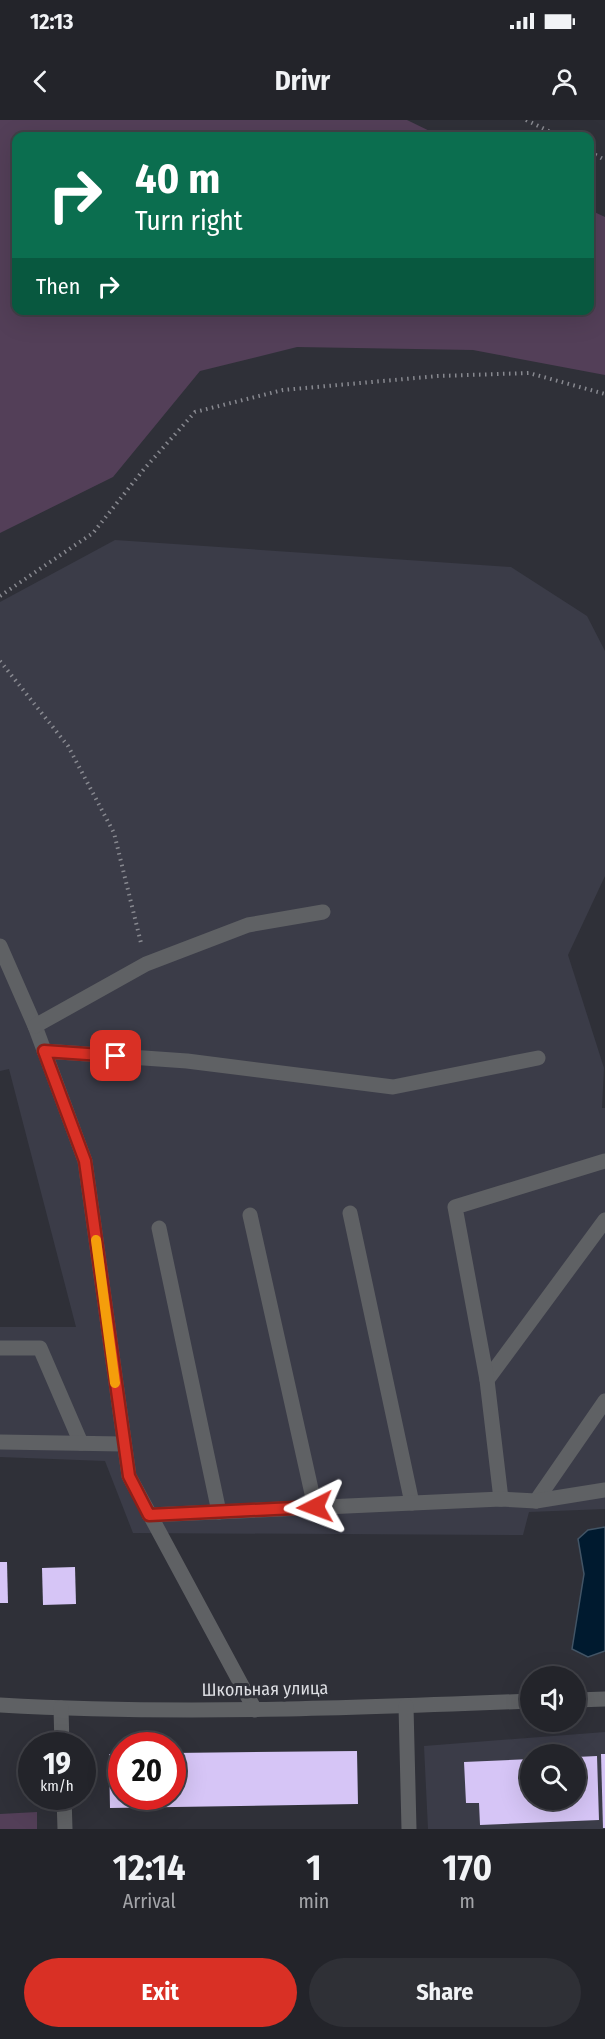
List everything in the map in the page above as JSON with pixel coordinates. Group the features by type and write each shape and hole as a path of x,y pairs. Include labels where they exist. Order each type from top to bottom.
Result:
{"street":[{"path":"35,1026 146,964 248,925 323,912"},
{"path":"0,946 35,1026 85,1161 129,1476 255,1710"},
{"path":"44,1051 187,1061 393,1087 538,1058"},
{"path":"501,1499 487,1380 454,1207 605,1161"},
{"path":"350,1213 412,1503"},
{"path":"250,1215 315,1507"},
{"path":"487,1380 605,1220"},
{"path":"159,1228 219,1512"},
{"path":"0,1348 40,1348 81,1443"},
{"path":"536,1501 605,1401"},
{"path":"0,1442 123,1444"},
{"path":"149,1515 501,1499 536,1501 605,1490"},
{"path":"586,1700 605,1699"},
{"name":"Школьная улица","path":"0,1705 61,1708 255,1710 520,1701"},
{"path":"406,1706 409,1829"},
{"path":"61,1708 62,1732"},
{"path":"64,1810 64,1829"}],"path":[{"path":"526,120 551,132"},
{"path":"0,596 93,533 144,469 195,412 283,390 438,376 529,373 605,394"},
{"path":"0,661 68,746 114,833 146,964"}],"shaded area":[{"path":"0,120 407,120 432,132 12,132 12,315 594,315 594,212 605,217 605,375 473,350 297,347 200,371 113,477 0,533"},
{"path":"115,540 511,567 587,616 605,651 605,876 568,955 604,1068 602,1108 605,1108 605,1509 529,1512 523,1535 133,1533 105,1461 0,1457 0,1327 76,1327 9,1069 0,1071 0,602"},
{"path":"605,1732 605,1829 428,1829 424,1746"},
{"path":"37,1812 37,1829 0,1829 0,1814"}],"water":[{"path":"605,1527 605,1651 588,1657 572,1649 584,1574 578,1539 588,1530"}],"building":[{"path":"0,1562 7,1562 8,1603 0,1603"},
{"path":"75,1567 76,1604 43,1605 42,1568"},
{"path":"357,1751 358,1804 186,1807 186,1753"},
{"path":"601,1754 605,1754 605,1828 603,1828"},
{"path":"597,1756 599,1820 480,1825 479,1803 466,1803 464,1762 520,1759 520,1810 586,1810 586,1757"}],"slow traffic":[{"path":"96,1240 115,1383"}],"route":[{"path":"116,1056 44,1051 85,1161 129,1476 149,1515 315,1507"}]}
